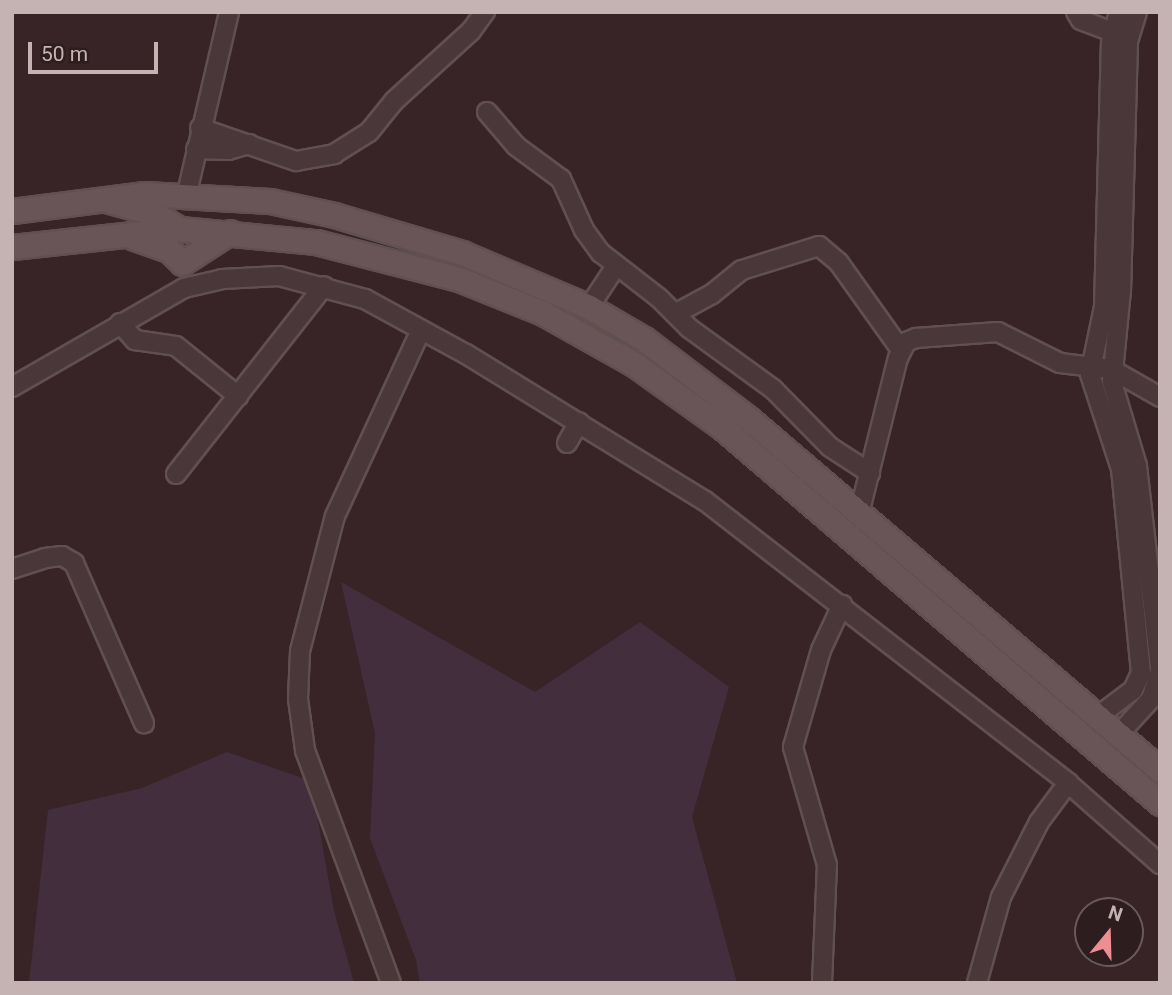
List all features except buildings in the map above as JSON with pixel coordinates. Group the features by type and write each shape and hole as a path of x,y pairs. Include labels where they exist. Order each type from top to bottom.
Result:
{"main road":[{"path":"12,211 104,198 187,193 270,201 334,215 462,253 589,307 681,365 1160,770"},
{"path":"104,198 122,208 153,213 180,229"},
{"path":"12,247 118,233 180,229 316,242 459,279 543,313 634,364 723,428 1160,803"},
{"path":"118,233 169,250 182,263 230,233"}],"street":[{"path":"187,193 229,12"},
{"path":"201,128 296,161 334,154 358,141 485,12"},
{"path":"1076,12 1081,20 1113,32"},
{"path":"1097,718 1133,690 1141,673 1121,469 1093,386 1091,365 1104,307 1113,32 1119,12"},
{"path":"1118,735 1151,699 1160,669 1137,466 1117,405 1111,369 1121,290 1128,43 1137,12"},
{"path":"486,112 516,146 561,179 584,230 616,266 773,389 830,447 870,473"},
{"path":"196,149 228,150 249,144"},
{"path":"180,229 184,288"},
{"path":"675,314 712,294 742,270 819,246 839,263 901,350"},
{"path":"589,307 616,266"},
{"path":"12,387 184,288 222,279 279,276 365,299 579,422 705,501 1068,783 1160,864"},
{"path":"176,474 324,286"},
{"path":"120,323 135,340 176,346 237,396"},
{"path":"391,983 309,762 298,699 300,651 335,516 421,330"},
{"path":"859,514 901,350 916,338 984,330 1012,336 1060,363 1111,369 1160,397"},
{"path":"566,443 579,422"},
{"path":"12,569 45,558 62,556 75,563 144,723"},
{"path":"822,983 827,865 793,747 821,650 842,605"},
{"path":"977,983 1001,897 1039,822 1068,783"}],"shaded area":[{"path":"341,582 535,692 640,622 729,687 692,817 737,983 420,983 416,960 370,838 375,733"},
{"path":"227,752 311,781 334,911 354,983 29,983 48,810 142,788"}]}
